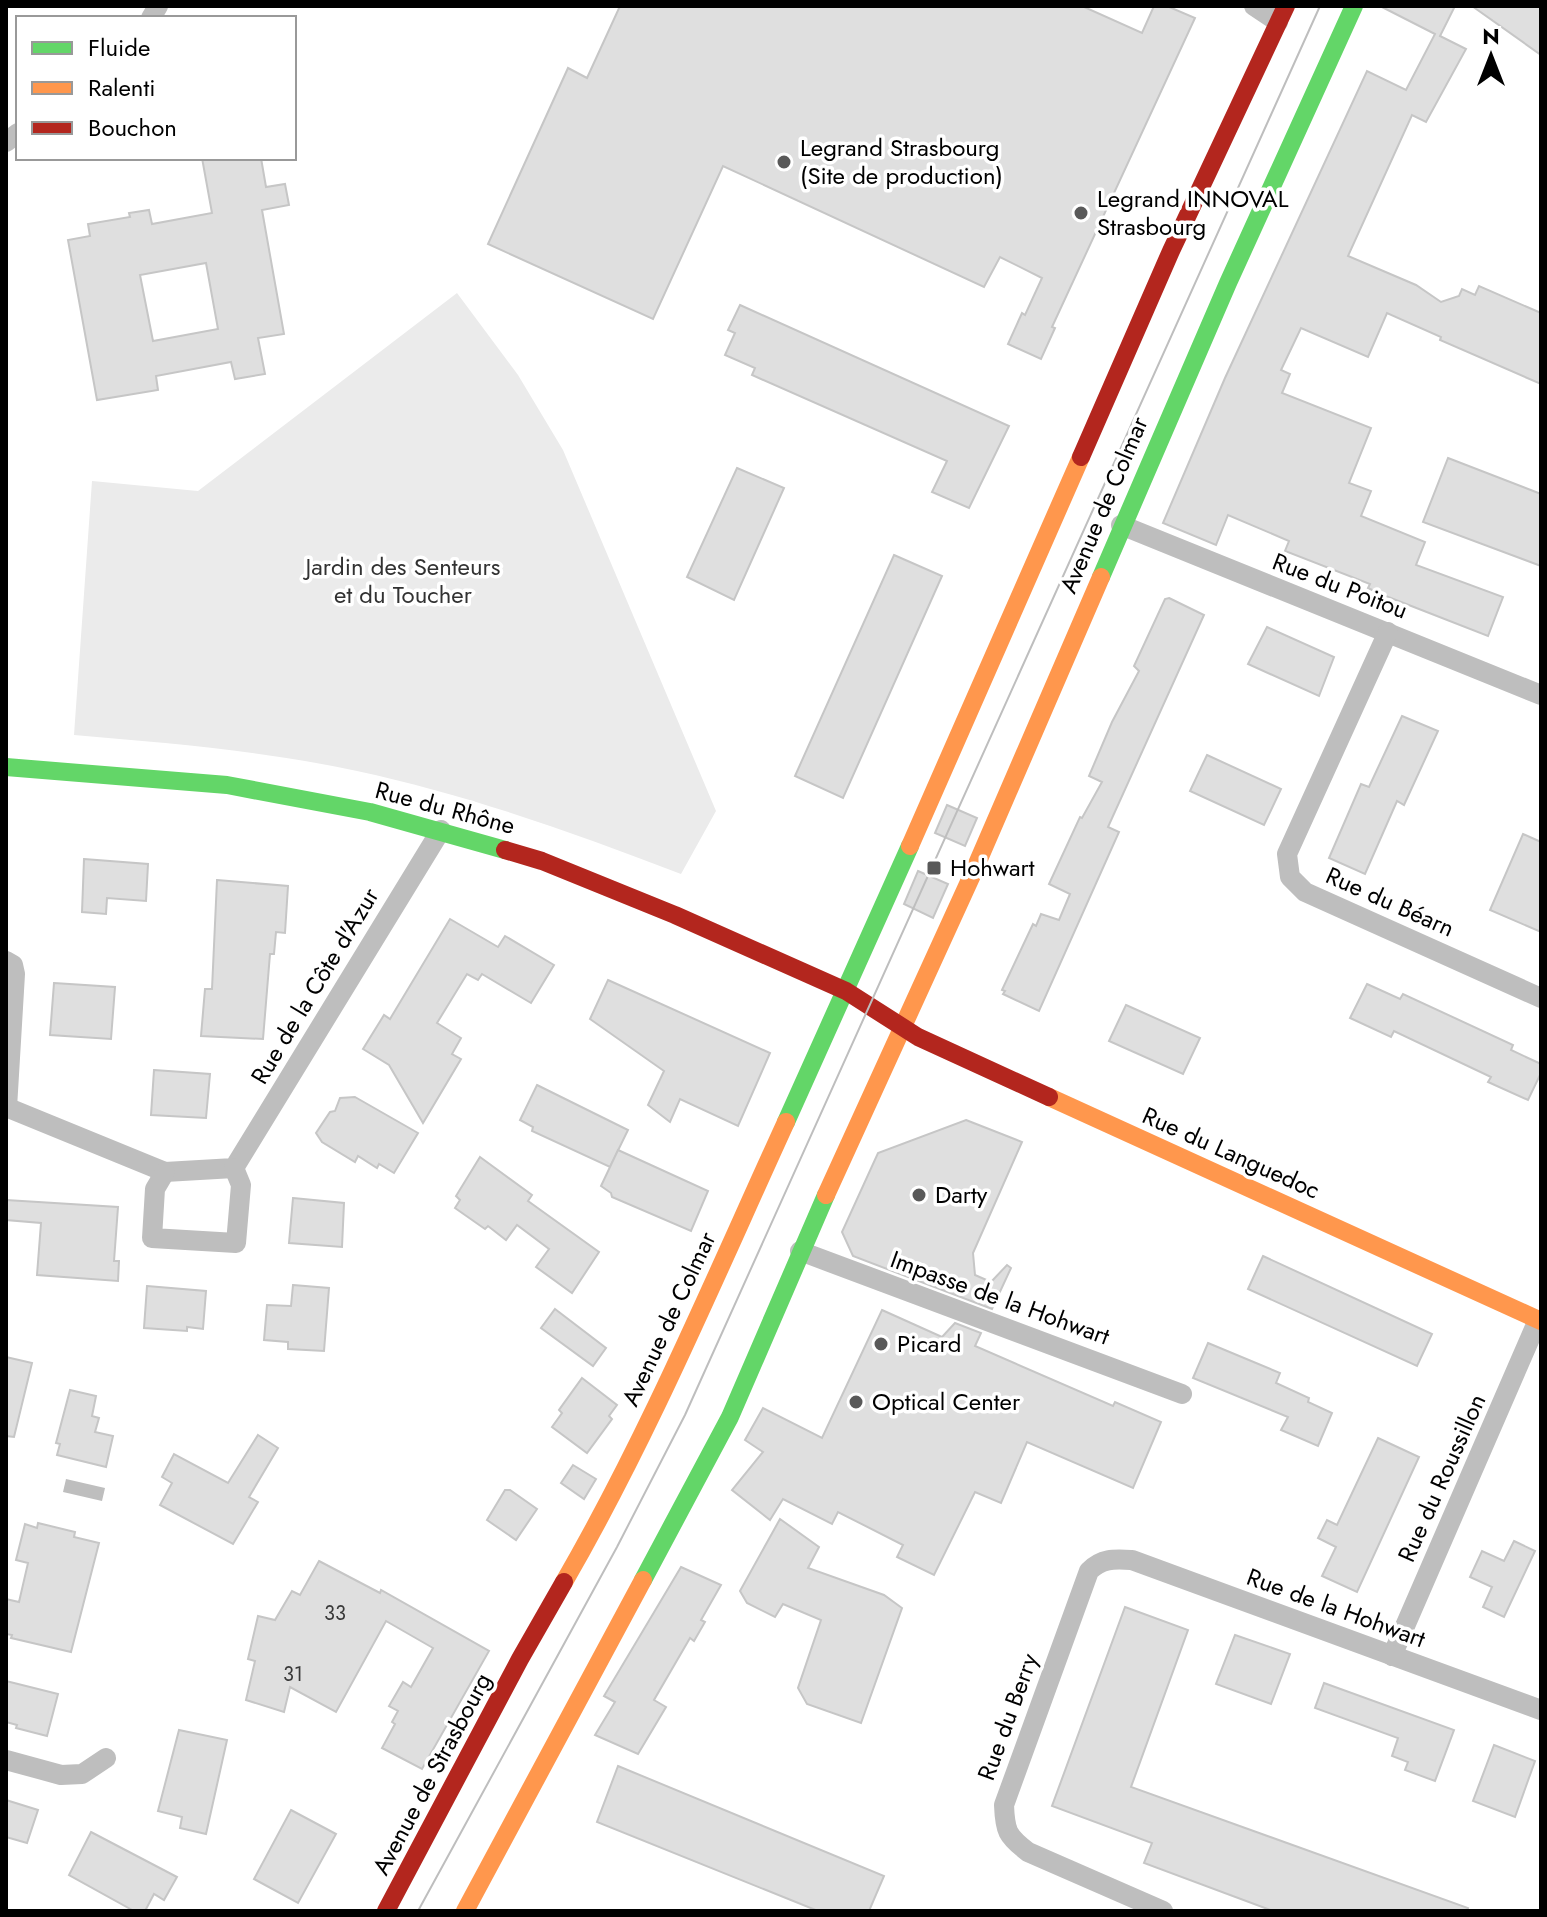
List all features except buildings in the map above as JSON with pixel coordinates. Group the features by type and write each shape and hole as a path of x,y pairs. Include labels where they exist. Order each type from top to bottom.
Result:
{"main road":[{"name":"Avenue de Colmar","path":"465,1911 730,1417 800,1251 973,873 1228,283 1354,6"},
{"name":"Avenue de Colmar","path":"520,1659 599,1522 666,1385 846,991 1171,251 1282,14"},
{"name":"Rue du Rhône","path":"6,767 227,785 370,812 441,830 542,861 675,915 846,991"},
{"path":"846,991 903,1026"},
{"name":"Rue du Languedoc","path":"903,1026 918,1037 967,1060 1540,1321"},
{"name":"Avenue de Strasbourg","path":"386,1911 520,1659"}],"street":[{"path":"1254,6 1282,14"},
{"name":"Rue du Poitou","path":"1121,525 1541,695"},
{"name":"Rue du Béarn","path":"1388,632 1287,854 1290,877 1305,892 1541,998"},
{"name":"Rue de la Côte d'Azur","path":"234,1168 441,830"},
{"path":"6,961 13,965 15,974 6,1107 165,1172 234,1168 241,1185 236,1243 152,1238 155,1189 165,1172"},
{"name":"Impasse de la Hohwart","path":"800,1251 1182,1394"},
{"name":"Rue du Roussillon","path":"1392,1656 1540,1321"},
{"name":"Rue de la Hohwart","path":"1113,1559 1132,1560 1541,1710"},
{"name":"Rue du Berry","path":"1113,1559 1098,1563 1089,1571 1004,1805 1005,1824 1010,1839 1028,1852 1163,1911"},
{"path":"6,1760 61,1775 82,1774 106,1758"}],"green space":[{"name":"Jardin des Senteurs et du Toucher","path":"457,293 518,375 563,450 716,811 681,874 521,816 440,791 357,771 252,753 74,735 92,481 198,491"}],"shaded area":[{"path":"66,1479 105,1488 102,1501 63,1492"}],"tram line":[{"path":"418,1911 617,1547 685,1415 1320,6"}],"traffic: fast":[{"path":"1101,577 1228,283 1354,6"},
{"path":"6,767 227,785 370,812 505,850"},
{"path":"786,1122 910,846"},
{"path":"643,1580 730,1417 826,1195"}],"traffic: slow":[{"path":"910,846 1081,457"},
{"path":"826,1195 973,873 1101,577"},
{"path":"1049,1097 1541,1321"},
{"path":"564,1582 653,1413 786,1122"},
{"path":"465,1911 643,1580"}],"traffic: jam":[{"path":"1081,457 1171,251 1286,6"},
{"path":"505,850 542,861 675,915 846,991 918,1037 1049,1097"},
{"path":"386,1911 564,1582"}],"place":[{"name":"Legrand Strasbourg (Site de production)","path":"784,162"},
{"name":"Legrand INNOVAL Strasbourg","path":"1081,213"},
{"name":"Hohwart","path":"934,868"},
{"name":"Darty","path":"919,1195"},
{"name":"Picard","path":"881,1344"},
{"name":"Optical Center","path":"856,1402"}]}
